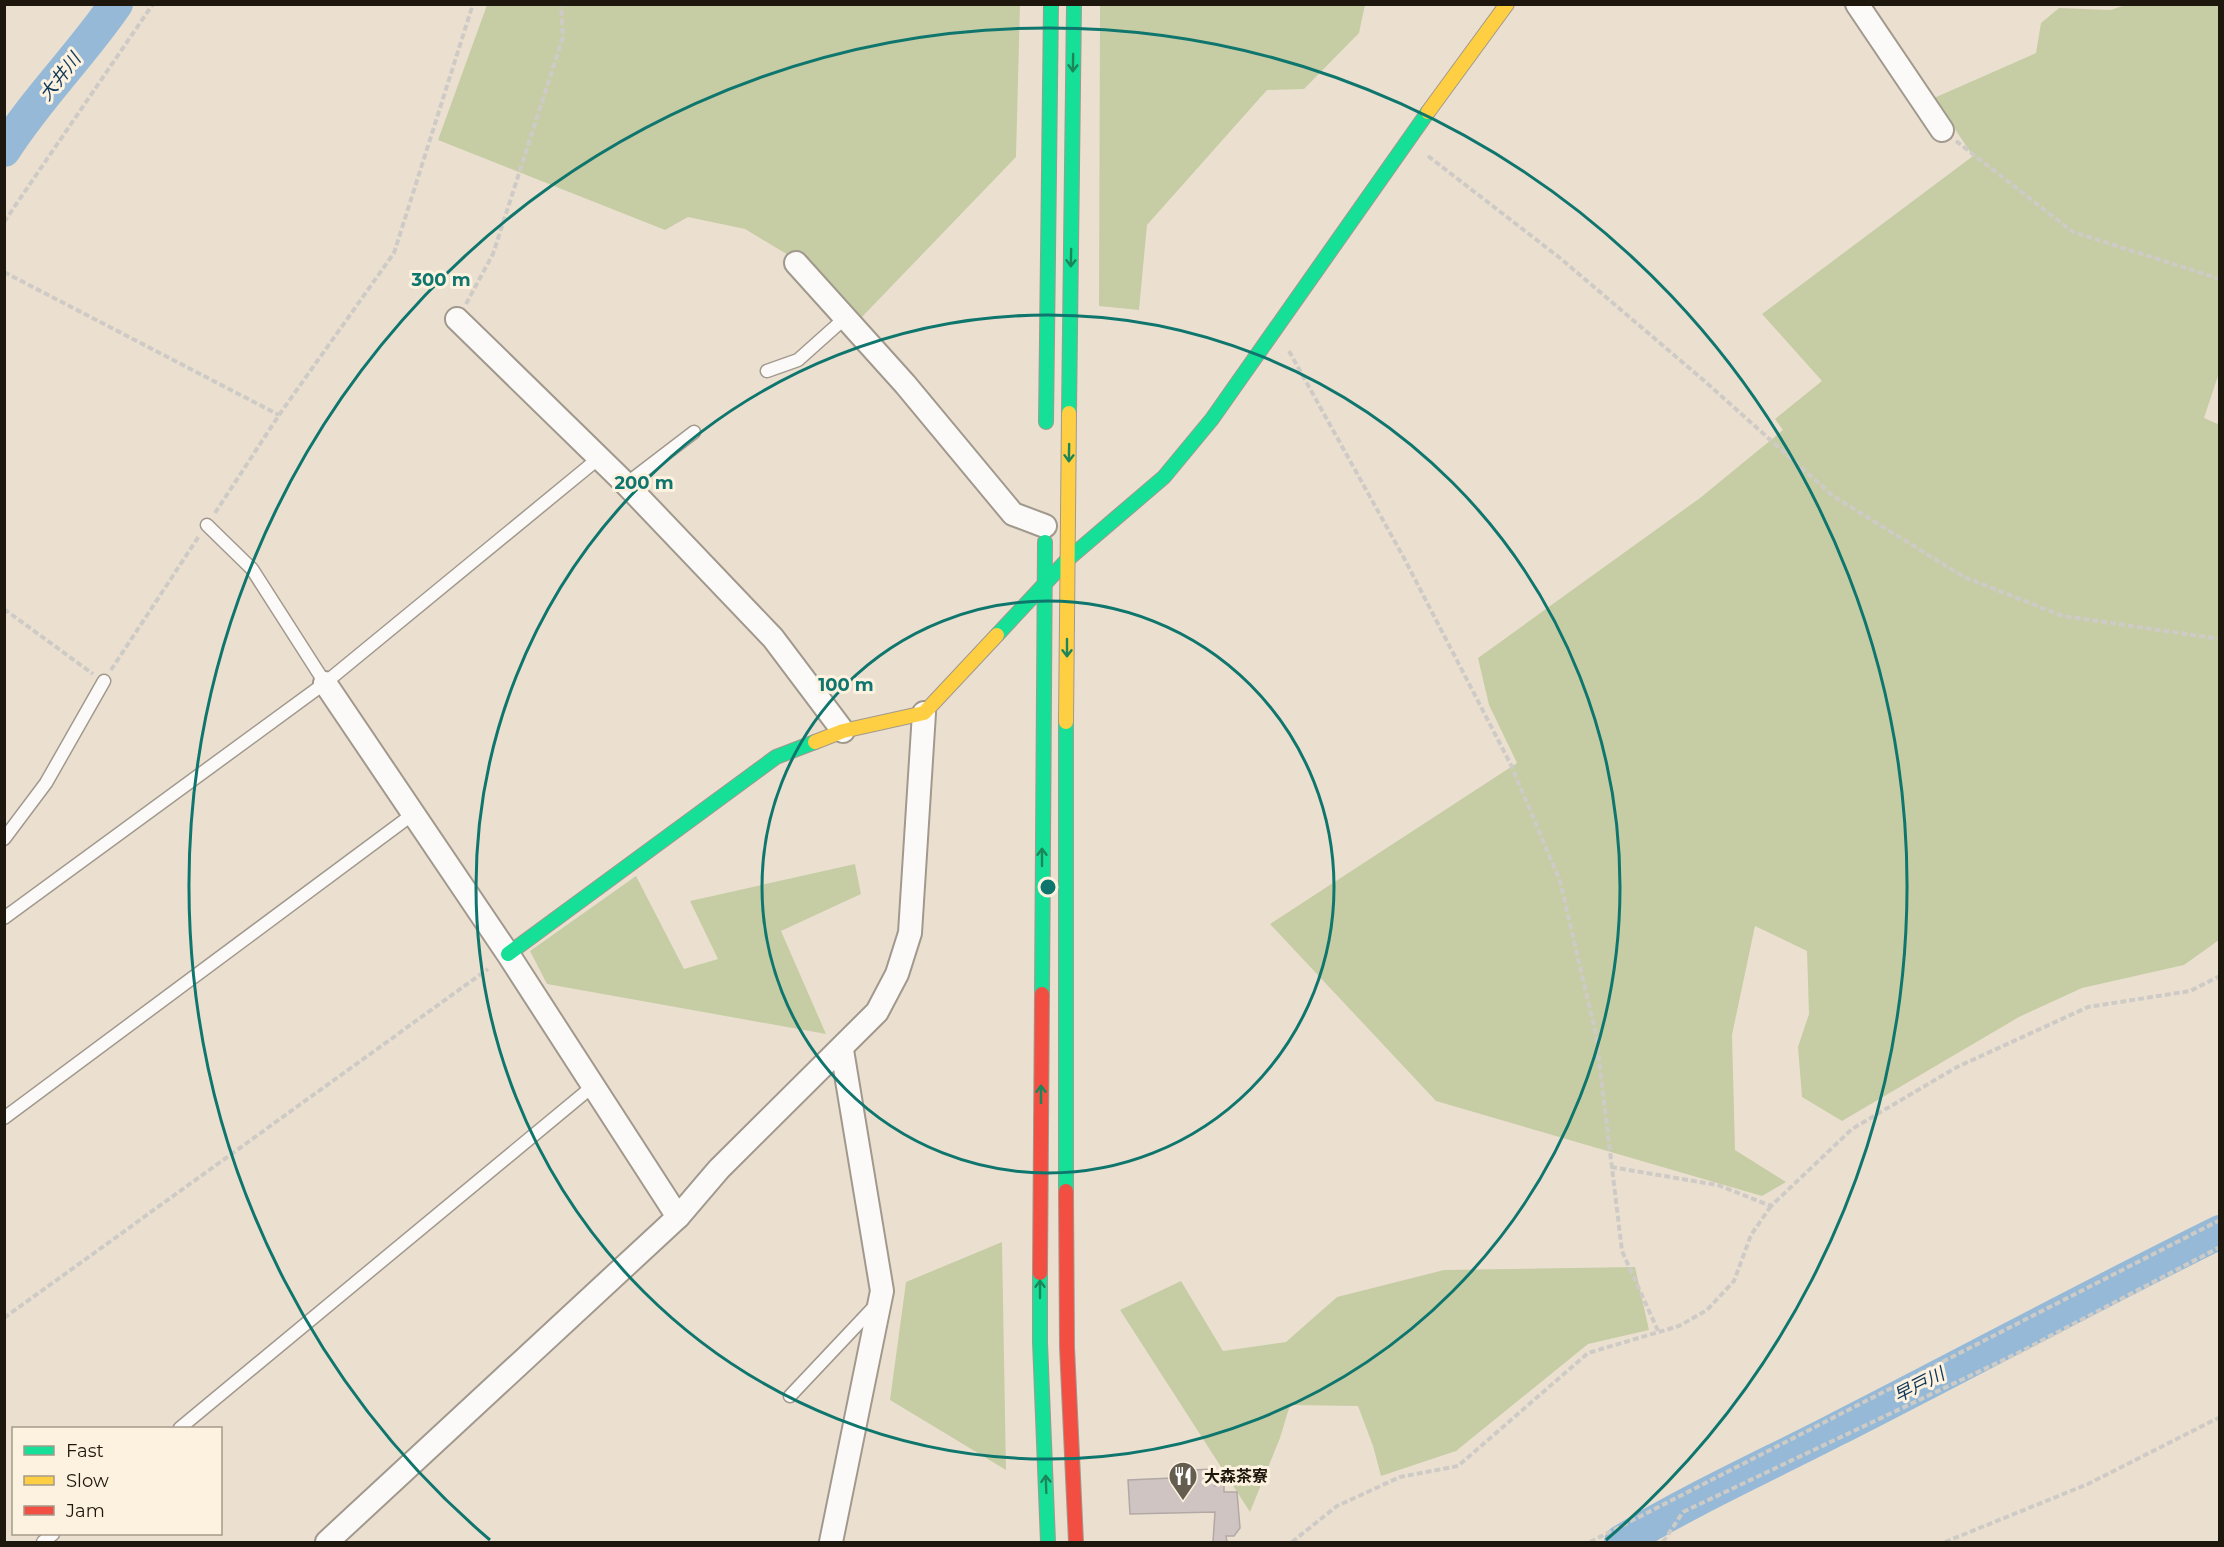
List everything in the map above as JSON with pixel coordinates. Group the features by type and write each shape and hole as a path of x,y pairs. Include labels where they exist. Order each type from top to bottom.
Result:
{"street":[{"path":"1046,431 1050,4"},
{"path":"1074,4 1067,560 1067,1335 1076,1542"},
{"path":"508,954 776,757 843,731 924,713 1067,560 1164,477 1212,419 1275,327 1507,4"},
{"path":"1857,4 1942,130"},
{"path":"796,263 905,384 1013,514 1045,520 1040,1342 1048,1542"},
{"path":"458,319 626,484 773,638 843,731"},
{"path":"325,682 508,954 678,1217"},
{"path":"327,1542 678,1217 719,1169 842,1050 877,1012 897,974 910,933 924,713"},
{"path":"831,1542 881,1308 882,1291 842,1050"}],"lane":[{"path":"767,371 798,360 845,318"},
{"path":"626,484 694,432"},
{"path":"4,918 325,682 599,458"},
{"path":"207,525 252,569 325,682"},
{"path":"4,839 46,783 104,681"},
{"path":"4,1118 413,814"},
{"path":"181,1427 593,1086"},
{"path":"790,1396 873,1308 881,1308"}],"path":[{"path":"4,222 153,4"},
{"path":"4,609 104,681 279,415 394,253 472,4"},
{"path":"458,319 493,254 563,37 561,4"},
{"path":"1942,130 2073,232 2220,279"},
{"path":"1408,140 1560,258 1843,503 1964,577 2063,616 2220,639"},
{"path":"4,272 279,415"},
{"path":"1275,327 1404,558 1511,765 1560,881 1596,1035 1622,1251 1659,1333"},
{"path":"4,1318 508,954"},
{"path":"1292,1542 1337,1506 1400,1477 1458,1466 1588,1353 1679,1326 1707,1310 1734,1281 1751,1235 1771,1206 1852,1129 1957,1066 2088,1007 2190,992 2220,976"},
{"path":"1611,1167 1718,1185 1771,1206"},
{"path":"1590,1542 2220,1220"},
{"path":"1663,1542 1683,1512 2018,1353 2220,1247"},
{"path":"1945,1542 2088,1484 2220,1417"}],"green space":[{"path":"487,5 1020,5 1016,157 861,318 795,259 745,229 688,217 665,230 438,140"},
{"path":"1100,5 1365,5 1359,33 1304,89 1267,90 1147,225 1139,310 1099,306"},
{"path":"2125,5 2219,5 2220,370 2204,418 2220,425 2219,940 2184,965 2082,988 2019,1017 1842,1121 1802,1097 1798,1047 1809,1014 1807,951 1755,926 1732,1035 1735,1150 1786,1182 1762,1196 1436,1101 1270,924 1517,763 1489,705 1478,658 1700,498 1783,430 1775,419 1822,381 1762,314 1973,156 1934,98 2036,53 2041,23 2059,8 2111,10"},
{"path":"855,864 861,894 781,931 826,1034 547,984 530,951 636,876 684,969 718,959 690,901"},
{"path":"1002,1242 1006,1470 890,1400 906,1282"},
{"path":"1635,1267 1649,1330 1588,1344 1456,1451 1381,1476 1358,1406 1290,1405 1280,1438 1250,1512 1120,1310 1181,1281 1223,1351 1286,1342 1337,1297 1444,1270"}],"building":[{"name":"大森茶寮","path":"1213,1469 1215,1486 1224,1485 1224,1492 1237,1492 1240,1528 1234,1536 1226,1536 1227,1542 1213,1542 1215,1512 1130,1514 1128,1480 1172,1478 1172,1471"}],"waterway":[{"name":"大井川","path":"4,150 30,112 116,4"},
{"name":"早戸川","path":"1621,1542 1700,1498 2220,1232"}],"traffic: fast":[{"path":"1046,422 1051,4"},
{"path":"1069,413 1074,4"},
{"path":"997,635 1067,560 1164,477 1212,419 1428,112"},
{"path":"1042,994 1045,542"},
{"path":"1066,722 1066,1191"},
{"path":"508,954 776,757 815,742"},
{"path":"1040,1273 1040,1342 1048,1542"}],"traffic: slow":[{"path":"1428,112 1507,4"},
{"path":"1066,722 1069,413"},
{"path":"815,742 843,731 924,713 997,635"}],"traffic: jam":[{"path":"1040,1273 1042,994"},
{"path":"1066,1191 1067,1347 1076,1542"}],"place":[{"name":"大森茶寮","path":"1183,1502"}]}
